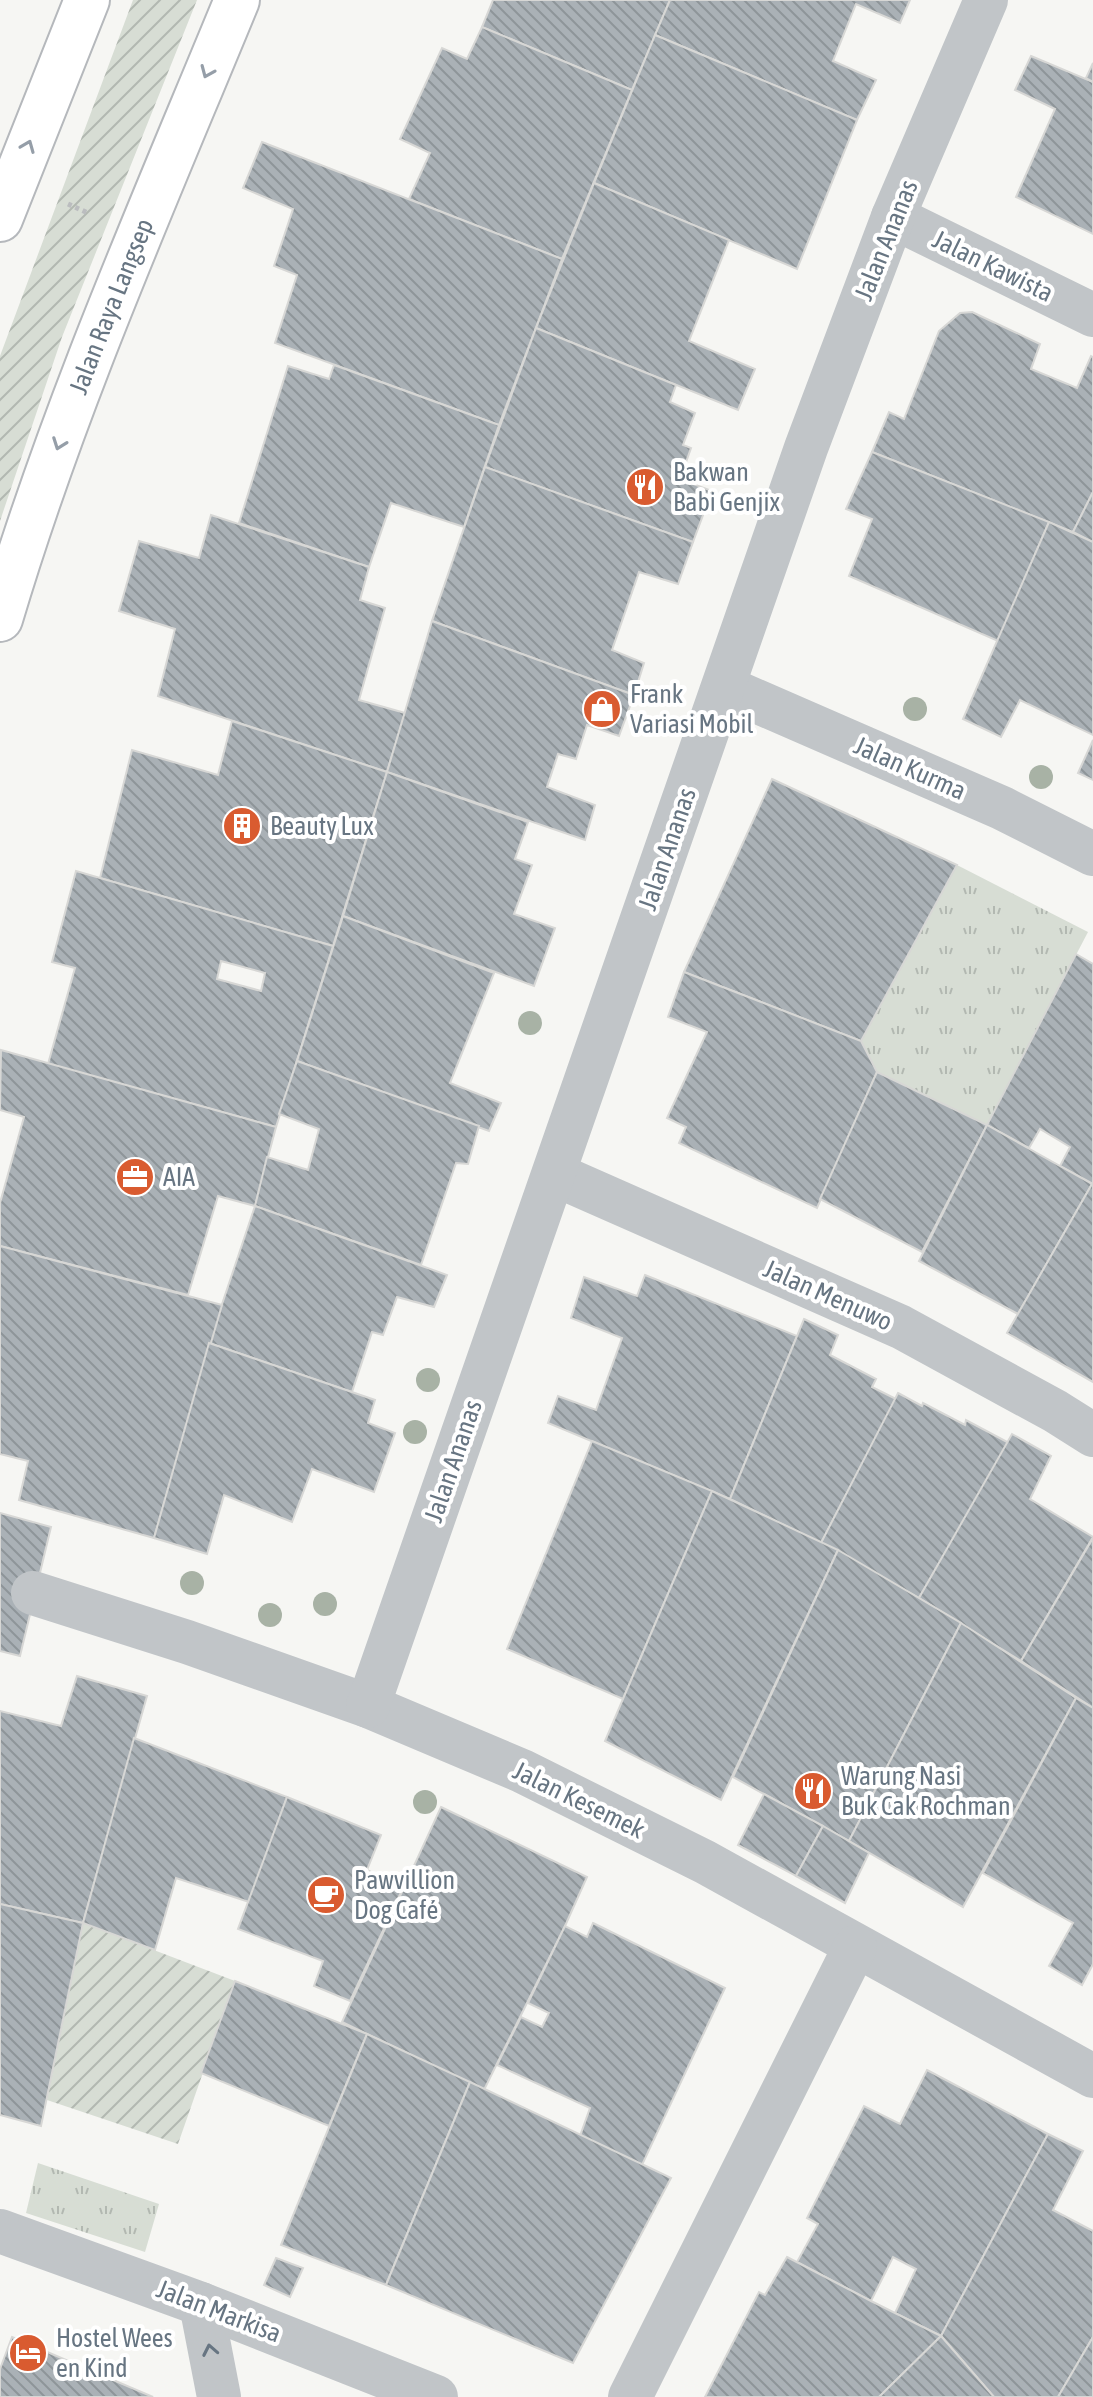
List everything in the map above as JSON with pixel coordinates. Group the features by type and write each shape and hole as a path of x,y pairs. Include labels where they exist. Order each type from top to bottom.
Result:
{"main road":[{"path":"0,219 87,0"},
{"name":"Jalan Raya Langsep","path":"0,619 24,539 80,390 237,0"}],"street":[{"name":"Jalan Ananas","path":"368,1706 806,448 893,217 986,0"},
{"name":"Jalan Kawista","path":"893,217 1093,315"},
{"name":"Jalan Kurma","path":"724,687 1002,808 1093,854"},
{"name":"Jalan Menuwo","path":"554,1174 901,1327 1093,1435"},
{"name":"Jalan Kesemek","path":"33,1593 187,1642 368,1706 522,1771 705,1862 1093,2076"},
{"path":"630,2397 855,1947"},
{"name":"Jalan Markisa","path":"0,2231 201,2304 382,2388 436,2397"},
{"path":"201,2304 219,2397"}],"path":[{"path":"57,200 95,216"}],"green space":[{"path":"133,0 197,0 62,337 0,521 0,356"},
{"path":"957,865 1088,932 987,1125 877,1072 861,1041"},
{"path":"83,1923 235,1981 178,2144 47,2100"},
{"path":"38,2163 159,2204 145,2252 26,2213"}],"building":[{"path":"493,0 670,0 632,90 482,27"},
{"path":"670,0 910,0 900,23 856,4 833,61 876,80 857,120 655,35"},
{"path":"482,27 632,90 562,259 409,199 430,153 400,139 442,48 467,59"},
{"path":"655,35 857,120 797,269 594,183"},
{"path":"1031,56 1093,82 1093,234 1016,197 1055,109 1015,90"},
{"path":"1093,63 1093,82 1086,78"},
{"path":"262,142 562,259 499,425 275,343 297,275 274,266 293,209 243,188"},
{"path":"594,183 729,240 689,341 755,369 738,410 536,328"},
{"path":"972,312 1040,344 1031,369 1077,388 1093,357 1093,492 1073,532 872,452 889,412 904,419 939,331 960,313"},
{"path":"536,328 676,385 670,402 695,413 683,445 691,448 680,479 712,491 693,542 485,467"},
{"path":"334,365 499,425 464,527 391,503 369,567 239,523 288,366 329,379"},
{"path":"872,452 1049,522 998,641 849,576 872,519 846,509"},
{"path":"485,467 693,542 678,584 639,572 612,650 644,663 634,695 432,621"},
{"path":"1093,492 1093,542 1073,532"},
{"path":"211,515 369,567 360,600 385,608 359,700 405,713 387,772 158,696 175,629 119,611 139,541 199,558"},
{"path":"1049,522 1093,542 1093,735 1020,700 1001,737 963,719"},
{"path":"432,621 634,695 619,736 587,725 576,759 558,754 547,787 595,805 585,840 387,772"},
{"name":"Beauty Lux","path":"232,721 387,772 333,946 100,878 132,750 218,775"},
{"path":"1093,740 1093,780 1078,773"},
{"path":"387,772 528,822 515,859 532,865 514,914 555,928 534,986 343,916"},
{"path":"772,779 957,865 861,1041 684,972"},
{"path":"76,871 333,946 276,1127 48,1064 75,968 52,962","holes":["221,961 265,973 261,991 217,979"]},
{"path":"343,916 494,973 450,1083 501,1103 489,1131 297,1061"},
{"path":"1076,954 1093,964 1093,1184 1060,1166 1070,1147 1040,1129 1029,1148 987,1125"},
{"path":"684,972 861,1041 877,1072 817,1208 679,1143 686,1127 667,1118 707,1032 668,1017"},
{"name":"AIA","path":"1,1050 276,1127 255,1206 218,1196 188,1295 0,1246 0,1203 24,1117 0,1110"},
{"path":"297,1061 479,1126 468,1164 456,1163 421,1265 255,1206 267,1157 308,1170 319,1129 279,1114"},
{"path":"877,1072 987,1125 922,1252 820,1199"},
{"path":"987,1125 1092,1184 1018,1314 919,1261"},
{"path":"1093,1184 1093,1382 1007,1333"},
{"path":"255,1206 447,1275 434,1307 397,1297 383,1335 372,1332 352,1392 209,1343"},
{"path":"0,1246 222,1305 154,1538 19,1500 28,1461 0,1454"},
{"path":"645,1275 797,1336 730,1499 548,1423 558,1396 596,1410 622,1338 571,1318 584,1277 637,1296"},
{"path":"804,1319 838,1335 830,1355 876,1379 872,1387 896,1399 821,1543 730,1499"},
{"path":"209,1343 375,1400 368,1423 395,1433 374,1492 312,1469 292,1522 224,1495 207,1554 154,1538"},
{"path":"898,1393 965,1425 966,1420 1009,1443 919,1598 821,1543"},
{"path":"1012,1434 1051,1456 1030,1499 1093,1537 1021,1661 919,1598"},
{"path":"592,1441 712,1491 623,1699 507,1649"},
{"path":"712,1491 838,1550 721,1800 605,1741"},
{"path":"0,1513 51,1527 20,1656 0,1651"},
{"path":"1093,1538 1093,1708 1021,1661"},
{"path":"838,1550 961,1623 849,1841 733,1777"},
{"path":"961,1623 1076,1698 963,1907 849,1841"},
{"path":"77,1676 147,1696 83,1923 0,1904 0,1711 61,1726"},
{"path":"1076,1698 1093,1708 1093,1964 1082,1985 1049,1966 1073,1923 983,1873"},
{"path":"134,1738 287,1797 249,1902 176,1878 155,1950 83,1923"},
{"path":"764,1794 823,1826 796,1876 738,1845"},
{"name":"Pawvillion Dog Café","path":"287,1797 381,1835 367,1870 403,1888 350,2001 314,1986 323,1961 238,1929"},
{"path":"441,1807 587,1877 484,2090 342,2022"},
{"path":"823,1826 869,1853 845,1903 796,1876"},
{"path":"0,1904 83,1923 41,2126 0,2115"},
{"path":"593,1923 725,1988 642,2165 580,2136 590,2108 497,2065 521,2017 542,2027 549,2013 528,2003 565,1926 587,1937"},
{"path":"235,1981 367,2034 329,2126 201,2073"},
{"path":"367,2034 470,2082 386,2285 281,2245"},
{"path":"927,2070 1048,2134 941,2336 895,2313 916,2269 893,2257 871,2301 797,2262 818,2224 807,2218 864,2106 900,2124"},
{"path":"470,2082 671,2178 573,2363 386,2285"},
{"path":"1048,2134 1083,2151 1053,2210 1093,2231 1093,2337 1058,2397 994,2397 941,2336"},
{"path":"787,2257 941,2336 879,2397 705,2397 759,2292 765,2295"},
{"path":"276,2258 303,2268 290,2297 264,2285"},
{"path":"941,2336 994,2397 879,2397"},
{"name":"Hostel Wees en Kind","path":"12,2337 153,2397 0,2397 0,2369"},
{"path":"1093,2337 1093,2397 1058,2397"}],"place":[{"name":"Bakwan Babi Genjix","path":"645,487"},
{"name":"Frank Variasi Mobil","path":"602,709"},
{"name":"Beauty Lux","path":"242,826"},
{"name":"AIA","path":"135,1177"},
{"name":"Warung Nasi Buk Cak Rochman","path":"813,1791"},
{"name":"Pawvillion Dog Café","path":"326,1895"},
{"name":"Hostel Wees en Kind","path":"28,2353"}]}
